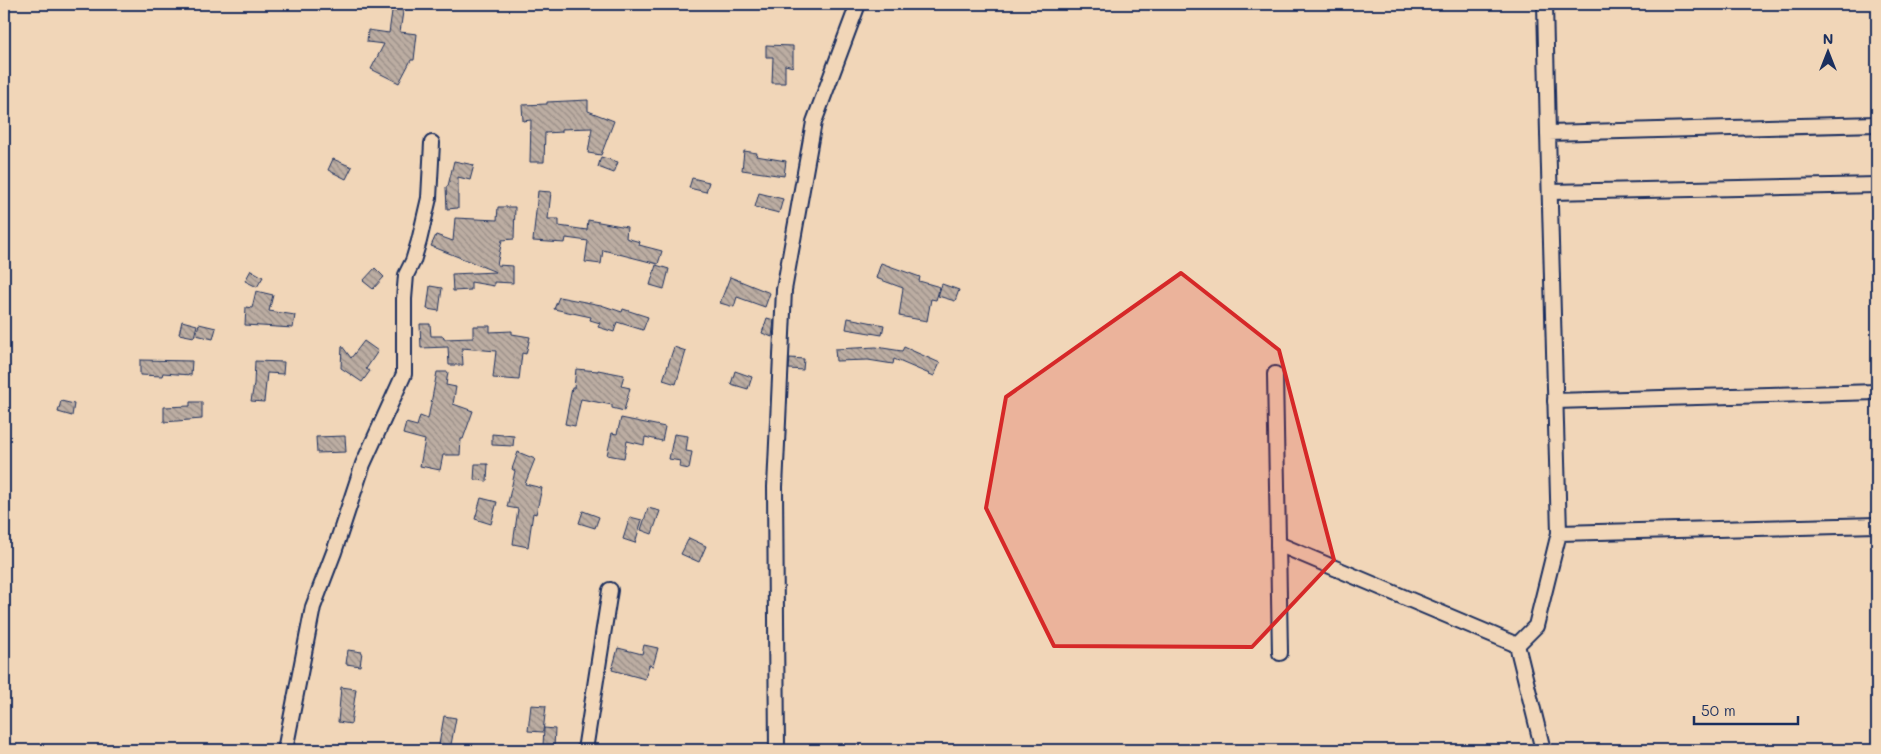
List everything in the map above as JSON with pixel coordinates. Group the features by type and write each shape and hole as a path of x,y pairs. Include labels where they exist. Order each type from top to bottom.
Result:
{"street":[{"path":"777,750 775,487 784,290 814,122 858,4"},
{"path":"1517,645 1536,626 1559,533 1545,4"},
{"path":"1548,133 1877,124"},
{"path":"285,750 312,607 334,552 363,464 404,374 404,299 406,275 413,261 419,241 429,198 432,143"},
{"path":"1550,192 1877,185"},
{"path":"1275,374 1280,653"},
{"path":"1555,401 1877,392"},
{"path":"1559,533 1877,525"},
{"path":"1278,544 1517,645"},
{"path":"585,750 610,590"},
{"path":"1517,645 1543,750"}],"highlighted area":[{"path":"1181,273 1279,350 1334,560 1252,647 1054,646 986,508 1006,397"}],"building":[{"path":"393,4 404,5 400,32 417,34 414,60 411,60 399,83 371,69 384,44 367,42 368,30 389,33"},
{"path":"766,45 793,46 793,67 785,65 785,83 772,83 773,57 766,57"},
{"path":"588,100 588,111 614,121 601,155 588,153 592,128 562,129 562,132 545,133 544,162 530,162 531,120 523,121 522,105"},
{"path":"744,151 757,153 756,156 786,161 784,176 742,170"},
{"path":"601,157 618,162 614,173 598,167"},
{"path":"333,159 352,167 346,179 328,170"},
{"path":"454,161 474,165 470,180 458,177 458,208 447,209 446,187 448,186"},
{"path":"692,178 709,182 706,192 689,188"},
{"path":"538,191 551,192 548,219 559,219 559,226 587,230 588,220 627,227 626,238 640,242 639,245 662,251 658,264 603,250 601,264 585,262 588,241 566,238 565,243 533,241"},
{"path":"759,193 783,199 779,213 755,207"},
{"path":"498,207 515,207 514,239 502,240 497,265 513,266 513,283 494,282 494,286 471,282 471,290 453,291 452,274 496,272 431,246 436,235 453,241 455,218 497,220"},
{"path":"881,263 920,277 919,281 940,287 936,300 931,299 927,321 899,316 903,288 876,278"},
{"path":"656,265 669,269 664,289 650,285"},
{"path":"375,268 384,277 373,289 363,281"},
{"path":"251,270 263,277 257,287 245,281"},
{"path":"730,277 770,293 765,307 737,297 734,307 720,303"},
{"path":"942,284 959,290 955,301 938,296"},
{"path":"430,286 442,288 439,311 427,309"},
{"path":"256,291 273,295 269,311 295,315 293,328 245,325 246,307 252,308"},
{"path":"559,297 601,305 622,312 623,309 648,317 643,330 617,322 614,332 598,327 600,323 590,320 591,317 554,309"},
{"path":"767,318 774,320 772,337 762,333"},
{"path":"848,318 884,325 882,335 846,329"},
{"path":"182,321 197,325 194,337 179,334"},
{"path":"199,324 216,328 213,339 196,335"},
{"path":"420,324 430,324 431,336 443,336 444,339 473,338 473,326 490,326 490,332 512,331 512,334 530,337 526,354 522,353 519,380 493,378 496,351 462,348 463,365 449,365 448,347 421,348"},
{"path":"364,341 378,351 366,369 370,371 362,382 341,368 342,346 351,358"},
{"path":"674,347 686,351 676,384 663,380"},
{"path":"876,347 902,351 904,347 940,363 934,376 894,359 893,364 868,360 836,361 835,349"},
{"path":"790,358 804,359 803,370 789,369"},
{"path":"140,360 192,361 191,375 163,373 162,376 140,375"},
{"path":"255,361 284,362 283,374 267,373 264,402 251,401"},
{"path":"576,369 598,370 624,375 621,386 630,388 624,411 612,408 612,405 581,399 575,426 565,424 572,388 574,388"},
{"path":"735,371 752,377 748,389 731,384"},
{"path":"437,372 448,372 446,385 456,387 453,404 473,411 463,439 461,439 460,455 443,455 440,470 420,466 425,440 403,434 406,423 417,426 420,416 428,419"},
{"path":"61,401 74,404 72,416 58,412"},
{"path":"190,402 202,402 202,419 164,422 164,407 190,406"},
{"path":"621,418 665,427 662,441 645,437 644,445 627,441 624,458 607,455 612,433 617,434"},
{"path":"492,434 514,436 513,446 492,445"},
{"path":"674,434 688,436 686,451 692,452 689,469 679,467 680,461 669,459"},
{"path":"345,436 346,452 317,453 316,437"},
{"path":"518,452 535,459 525,484 542,488 536,514 533,513 528,547 513,544 518,509 507,507 515,471 512,469"},
{"path":"475,464 488,464 487,481 474,480"},
{"path":"481,498 497,502 491,524 475,519"},
{"path":"648,508 660,511 652,534 641,530"},
{"path":"583,511 599,517 595,528 579,523"},
{"path":"630,517 642,520 635,543 623,539"},
{"path":"689,538 706,546 699,562 681,554"},
{"path":"644,645 658,648 653,666 649,665 645,679 612,670 618,648 642,654"},
{"path":"348,650 362,652 360,666 346,664"},
{"path":"341,687 356,689 351,724 338,722"},
{"path":"531,705 546,706 543,732 528,731"},
{"path":"444,716 456,718 450,750 438,750"},
{"path":"544,728 555,729 554,747 543,746"}]}
